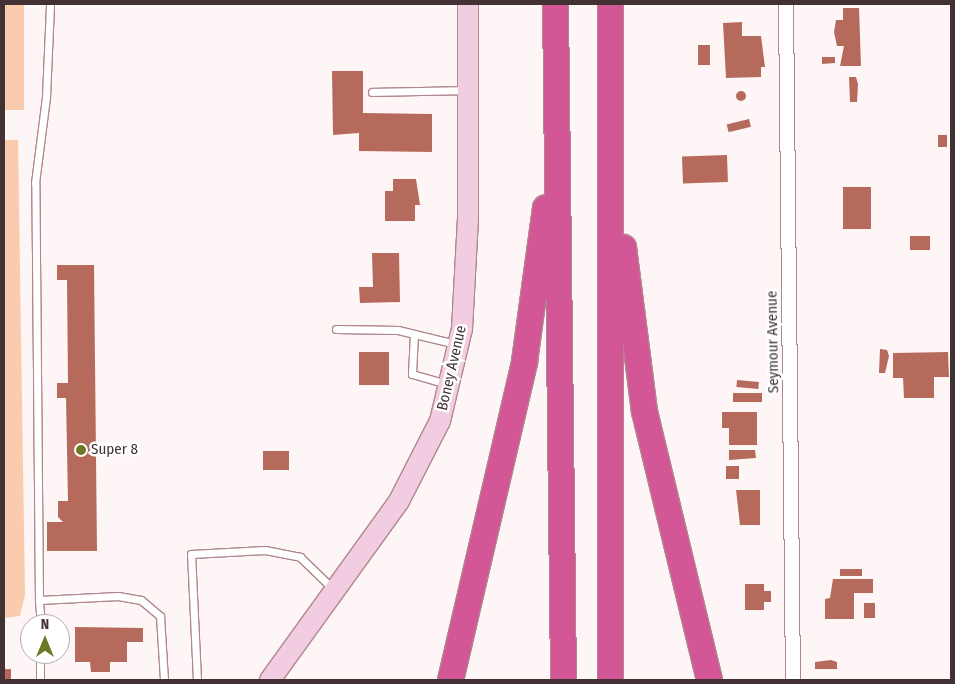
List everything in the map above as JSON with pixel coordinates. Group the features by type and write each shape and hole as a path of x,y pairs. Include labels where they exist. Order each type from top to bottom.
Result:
{"highway":[{"path":"556,4 563,680"},
{"path":"610,4 614,161 608,314 610,680"},
{"path":"450,680 524,361 556,108"},
{"path":"614,161 644,411 709,680"}],"street":[{"name":"Boney Avenue","path":"270,680 336,591 420,464 440,421 459,344 466,272 468,4"},
{"name":"Seymour Avenue","path":"786,4 792,680"}],"lane":[{"path":"40,614 35,183 46,97 50,4"},
{"path":"372,92 468,90"},
{"path":"336,329 414,334 459,344"},
{"path":"414,334 412,374 448,385"},
{"path":"197,680 191,554 265,550 300,557 336,591"},
{"path":"39,600 118,596 141,600 160,616 164,680"},
{"path":"40,664 40,680"}],"shaded area":[{"path":"4,4 24,4 24,110 4,110"},
{"path":"4,140 18,140 25,595 20,616 4,618"}],"building":[{"path":"843,8 859,8 861,66 840,66 844,46 837,46 834,32 836,20 843,20"},
{"path":"742,22 742,36 761,36 765,67 761,67 761,77 726,78 723,23"},
{"path":"698,45 710,45 710,65 698,65"},
{"path":"822,57 835,57 835,63 822,64"},
{"path":"332,71 363,71 363,113 432,114 432,152 359,151 359,133 333,135"},
{"path":"849,77 856,77 858,84 857,102 850,102"},
{"path":"739,91 743,91 746,96 745,100 739,101 736,98 736,94"},
{"path":"749,119 751,127 729,132 727,125"},
{"path":"938,135 947,135 947,147 938,147"},
{"path":"727,155 728,182 683,184 682,157"},
{"path":"393,179 416,179 420,205 415,205 415,221 385,221 385,191 393,191"},
{"path":"843,187 871,187 871,229 843,229"},
{"path":"910,236 930,236 930,250 910,250"},
{"path":"372,253 399,253 400,302 360,303 359,287 373,287"},
{"name":"Super 8","path":"57,265 94,265 97,551 47,551 47,522 63,522 58,517 58,501 68,501 66,398 57,398 57,383 68,383 67,280 57,280"},
{"path":"880,349 887,350 889,356 885,373 879,373"},
{"path":"359,352 389,352 389,385 359,385"},
{"path":"948,352 949,377 934,377 934,398 904,398 903,378 893,378 893,353"},
{"path":"737,380 759,382 758,389 736,387"},
{"path":"733,393 762,393 762,402 733,402"},
{"path":"722,412 757,412 757,445 729,445 729,428 722,428"},
{"path":"729,450 755,450 756,458 729,460"},
{"path":"263,451 289,451 289,470 263,470"},
{"path":"726,466 739,466 739,479 726,479"},
{"path":"736,490 760,490 760,525 740,525"},
{"path":"840,569 862,569 862,576 840,576"},
{"path":"833,579 873,579 873,593 854,593 854,619 825,619 825,599 830,598"},
{"path":"745,584 764,584 764,591 771,591 771,602 764,602 764,610 745,610"},
{"path":"864,603 875,603 875,618 864,618"},
{"path":"75,627 143,628 143,642 127,642 127,662 110,662 110,672 91,672 90,662 75,662"},
{"path":"831,660 837,662 837,669 815,669 815,662"},
{"path":"4,669 11,669 11,680 4,680"}],"place":[{"name":"Super 8","path":"81,450"}]}
